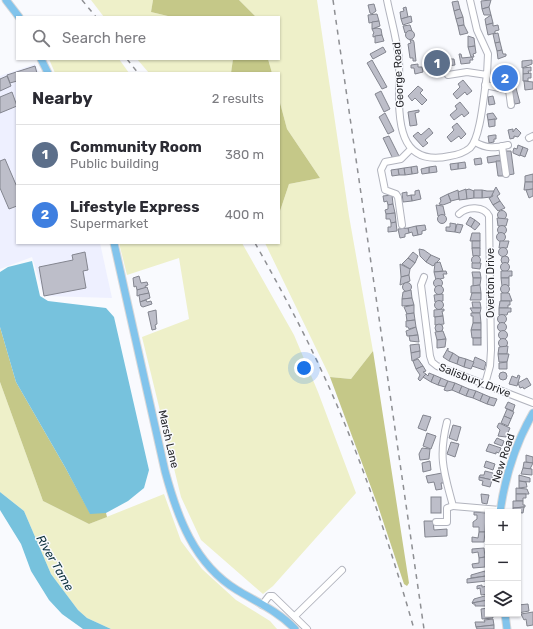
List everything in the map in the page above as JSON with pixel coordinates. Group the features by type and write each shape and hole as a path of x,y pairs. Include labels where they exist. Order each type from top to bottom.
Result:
{"main road":[{"path":"6,0 18,16"},
{"path":"42,60 48,72"},
{"name":"Marsh Lane","path":"114,244 165,470 188,538 211,569 235,589 281,617 295,629"},
{"name":"New Road","path":"500,509 512,459 518,441 533,413"},
{"path":"506,617 508,629"}],"street":[{"name":"George Road","path":"387,0 398,50 398,98 402,128 406,141 411,149"},
{"path":"402,225 398,198 396,194 385,190 381,170 385,162 401,159 411,149 424,157 434,158 462,153 470,148 475,142 480,123 487,75 488,54 477,30 470,0"},
{"path":"448,76 467,72 487,75"},
{"path":"485,85 509,90 511,105"},
{"path":"475,142 484,147 505,145 506,174"},
{"name":"Overton Drive","path":"459,214 466,210 480,208 486,211 489,216 491,350 490,366 485,384"},
{"name":"Salisbury Drive","path":"424,277 421,286 432,362 533,403"},
{"path":"447,422 442,441 442,462 453,506"},
{"path":"436,522 447,522 447,508 453,506 485,509"},
{"path":"295,616 342,570"},
{"path":"262,605 269,596 273,596 307,629"}],"shaded area":[{"path":"35,64 39,72 16,72 16,244 100,244 112,298 44,296 32,257 0,269 0,76"}],"green space":[{"path":"91,0 153,0 151,12 168,16 103,16"},
{"path":"153,0 239,0 255,16 168,16 151,12"},
{"path":"239,0 317,0 349,216 373,351 351,379 330,377 265,244 280,244 280,211 289,184 320,178 287,129 280,103 280,72 272,72 268,60 280,60 280,16 255,16"},
{"path":"49,60 120,60 128,72 55,72"},
{"path":"138,60 233,60 231,72 148,72"},
{"path":"233,60 268,60 272,72 231,72"},
{"path":"280,103 287,129 320,178 289,184 280,211"},
{"path":"119,244 243,244 294,335 318,392 356,493 273,586 263,594 201,540 181,497 142,337 189,319 179,258 127,275"},
{"path":"0,327 16,382 90,513 106,513 107,517 89,524 43,501 0,382"},
{"path":"373,351 409,583 407,586 404,584 378,506 330,377 351,379"},
{"path":"0,382 43,501 89,524 164,494 181,541 202,569 236,600 270,621 277,629 111,629 87,618 78,610 51,574 24,511 0,492"}],"water":[{"path":"32,261 40,296 48,301 106,308 114,317 149,470 144,488 128,501 106,513 90,514 16,382 0,327 0,272 8,267"},
{"path":"0,492 24,511 51,574 78,610 87,618 111,629 83,629 62,614 49,600 31,571 21,544 0,510"}],"building":[{"path":"491,0 489,7 482,9 481,1"},
{"path":"458,1 460,9 454,11 452,2"},
{"path":"374,4 376,11 372,14 370,13 368,5"},
{"path":"406,7 408,17 401,19 400,12 404,11 403,8"},
{"path":"489,7 491,15 484,15 482,9"},
{"path":"460,9 463,17 456,19 454,11"},
{"path":"377,14 379,21 369,23 368,15"},
{"path":"491,15 493,23 486,25 485,19"},
{"path":"411,16 412,22 403,25 401,19"},
{"path":"463,17 464,25 458,26 456,19"},
{"path":"379,21 380,26 372,29 372,22"},
{"path":"493,23 493,26 498,25 499,30 488,35 486,25"},
{"path":"410,25 412,31 405,33 403,26"},
{"path":"464,25 468,33 460,35 458,26"},
{"path":"372,29 381,29 382,35 373,37 374,33"},
{"path":"410,30 415,35 410,40 405,35"},
{"path":"498,33 500,42 495,43 493,34"},
{"path":"382,35 384,41 375,43 375,36"},
{"path":"468,36 474,38 475,46 468,47"},
{"path":"410,40 413,40 414,42 416,61 413,61 413,58 410,58 408,44 411,43"},
{"path":"500,42 502,50 497,51 495,43"},
{"path":"475,46 476,53 473,54 474,57 471,57 468,47"},
{"path":"383,47 386,52 373,59 370,54"},
{"path":"502,50 503,54 506,54 506,56 498,59 497,51"},
{"path":"459,54 461,54 462,58 472,57 473,60 470,60 470,63 461,64"},
{"path":"435,56 436,60 444,59 445,65 431,67 429,57"},
{"path":"447,56 450,59 454,59 455,65 448,66"},
{"path":"372,60 387,87 382,89 367,63"},
{"path":"532,60 532,64 522,68 522,61"},
{"path":"418,64 418,67 422,67 423,72 415,74 414,68 411,68 411,65"},
{"path":"35,66 37,72 16,72"},
{"path":"531,67 531,71 528,71 529,74 523,74 523,68"},
{"path":"16,72 16,81 10,83 7,75"},
{"path":"505,72 506,75 510,74 512,84 509,85 508,81 500,82 498,73"},
{"path":"531,73 531,78 528,78 528,81 523,81 523,74"},
{"path":"7,76 11,86 0,91 0,79"},
{"path":"463,80 472,91 467,95 465,92 457,99 453,94 460,87 458,84"},
{"path":"524,81 533,82 533,89 525,90"},
{"path":"418,86 423,90 420,93 427,100 422,105 415,98 412,101 408,96"},
{"path":"516,88 520,103 515,104 511,90"},
{"path":"381,91 390,109 384,112 375,94"},
{"path":"12,92 16,106 0,113 0,97"},
{"path":"493,96 495,104 489,105 488,97"},
{"path":"460,102 469,113 464,117 462,114 454,120 450,115 457,109 455,106"},
{"path":"419,110 419,112 415,113 417,125 410,126 408,112"},
{"path":"385,113 394,131 388,134 379,117"},
{"path":"493,113 497,119 488,120 487,114"},
{"path":"495,119 495,126 489,127 488,120"},
{"path":"457,123 466,134 461,139 459,136 451,142 447,137 454,130 452,127"},
{"path":"429,128 433,133 425,140 428,143 423,147 413,136 418,132 421,135"},
{"path":"516,128 521,133 518,137 514,136 514,138 510,139 508,130 513,129 513,132"},
{"path":"496,135 494,142 489,143 488,136"},
{"path":"389,136 399,156 393,159 383,138"},
{"path":"518,145 523,147 520,156 513,153 514,148 517,149"},
{"path":"523,147 528,149 525,157 520,155"},
{"path":"506,151 511,151 514,174 508,175"},
{"path":"500,155 501,161 488,163 487,157"},
{"path":"481,158 482,164 475,165 474,159"},
{"path":"5,159 16,185 16,206 9,209 0,188 0,161"},
{"path":"496,161 501,161 503,176 498,176"},
{"path":"465,162 466,168 458,169 458,163"},
{"path":"458,163 458,169 451,170 450,164"},
{"path":"417,166 418,173 412,174 411,167"},
{"path":"436,166 437,172 429,173 429,167"},
{"path":"411,167 412,174 405,175 404,168"},
{"path":"429,167 429,173 422,174 421,169"},
{"path":"404,168 405,175 399,175 398,169"},
{"path":"398,169 399,175 392,176 391,170"},
{"path":"533,174 533,182 525,182 525,176"},
{"path":"525,182 533,182 533,189 524,190"},
{"path":"496,187 500,194 497,196 500,201 493,205 489,198 493,196 492,194"},
{"path":"466,189 467,199 459,200 458,192"},
{"path":"469,189 474,191 474,198 467,199 466,190"},
{"path":"533,189 533,196 529,198 526,190"},
{"path":"419,190 421,199 412,201 411,195 415,195 415,191"},
{"path":"458,190 459,199 451,201 448,194"},
{"path":"474,190 482,190 482,198 474,198"},
{"path":"482,190 494,191 491,197 482,198"},
{"path":"407,192 407,196 411,195 412,201 403,202 402,193"},
{"path":"448,194 451,202 443,205 439,204 441,201 440,198"},
{"path":"392,195 393,204 388,205 387,201 384,202 383,196"},
{"path":"500,201 505,208 498,211 493,205"},
{"path":"393,204 395,213 386,214 385,210 388,209 388,205"},
{"path":"436,205 443,206 445,215 438,216"},
{"path":"500,211 504,211 506,215 504,219 500,219 498,217 498,213"},
{"path":"395,213 396,222 391,223 390,219 386,219 386,214"},
{"path":"442,214 447,219 442,224 437,219"},
{"path":"470,217 475,220 471,227 466,224"},
{"path":"497,218 508,219 506,226 498,226"},
{"path":"475,220 480,224 475,230 471,227"},
{"path":"396,222 397,231 388,232 388,227 391,227 391,223"},
{"path":"450,223 456,224 455,232 446,231 446,227 450,227"},
{"path":"457,224 463,225 460,233 455,232"},
{"path":"425,225 426,230 422,231 422,234 418,235 416,226"},
{"path":"416,226 418,235 413,236 412,232 409,233 408,228"},
{"path":"500,226 504,226 506,230 504,234 500,234 498,232 498,228"},
{"path":"408,228 409,233 405,234 405,237 400,238 398,229"},
{"path":"472,233 480,233 480,241 470,241"},
{"path":"499,233 503,233 505,237 503,241 499,241 497,239 497,235"},
{"path":"472,241 480,241 480,248 472,248"},
{"path":"500,241 509,241 507,248 499,248"},
{"path":"472,248 480,248 480,256 473,256"},
{"path":"501,248 505,248 507,252 505,256 501,256 499,254 499,250"},
{"path":"419,249 424,250 431,255 426,262 420,256"},
{"path":"85,252 88,270 83,271 86,288 44,296 39,267 73,260 72,255"},
{"path":"413,252 418,256 415,263 408,258"},
{"path":"431,255 440,259 433,266 426,262"},
{"path":"474,256 478,256 480,260 478,264 474,264 472,262 472,258"},
{"path":"503,256 507,256 509,260 507,264 503,264 501,262 501,258"},
{"path":"408,258 415,263 410,269 402,264"},
{"path":"440,262 443,271 434,272 435,263"},
{"path":"472,263 481,263 480,269 472,268"},
{"path":"503,263 507,263 509,267 507,271 503,271 501,269 501,265"},
{"path":"400,264 410,269 409,275 401,277"},
{"path":"446,271 447,274 443,274 444,278 436,280 434,272"},
{"path":"501,271 512,271 512,276 509,276 509,278 501,278"},
{"path":"472,272 480,272 481,278 473,278"},
{"path":"409,275 410,281 400,285 401,277"},
{"path":"139,276 141,283 147,282 148,285 145,286 146,288 137,290 136,286 134,287 133,278"},
{"path":"473,278 481,278 480,285 473,286"},
{"path":"501,278 509,278 509,286 502,286"},
{"path":"436,279 440,279 442,283 440,287 436,287 434,285 434,281"},
{"path":"405,283 409,283 411,287 409,291 405,291 403,289 403,285"},
{"path":"439,285 444,290 439,295 434,290"},
{"path":"480,285 481,293 471,293 471,286"},
{"path":"503,285 507,285 509,289 507,293 503,293 501,291 501,287"},
{"path":"147,287 149,293 137,296 137,290"},
{"path":"411,290 412,298 402,299 403,292"},
{"path":"149,293 150,298 140,302 139,295"},
{"path":"472,293 481,293 481,300 470,300"},
{"path":"501,293 509,293 512,301 501,301"},
{"path":"443,294 443,301 435,302 434,295"},
{"path":"412,298 414,305 402,306 402,299"},
{"path":"146,300 147,302 151,301 152,304 143,307 141,306 140,302"},
{"path":"437,301 441,301 443,305 441,309 437,309 435,307 435,303"},
{"path":"500,301 510,301 510,305 508,305 508,308 499,308"},
{"path":"472,302 480,302 481,308 473,308"},
{"path":"414,305 414,313 407,314 404,307"},
{"path":"470,308 481,308 480,313 473,313"},
{"path":"499,308 511,308 511,312 508,312 507,315 499,315"},
{"path":"444,309 444,311 442,311 443,316 434,317 434,310"},
{"path":"156,310 156,329 152,330 148,312"},
{"path":"414,313 415,320 407,321 406,314"},
{"path":"471,313 480,313 481,323 473,323 473,316 471,316"},
{"path":"500,315 504,315 506,319 504,323 500,323 498,321 498,317"},
{"path":"443,316 444,324 435,325 435,317"},
{"path":"415,320 416,327 409,329 406,327 406,321"},
{"path":"473,323 481,323 481,330 471,330"},
{"path":"500,323 504,323 506,327 504,331 500,331 498,329 498,325"},
{"path":"437,324 441,324 443,328 441,332 437,332 435,330 435,326"},
{"path":"416,327 418,335 407,336 406,331"},
{"path":"471,330 481,330 481,338 472,338"},
{"path":"443,331 446,339 437,340 435,332"},
{"path":"501,331 505,331 507,335 505,339 501,339 499,337 499,333"},
{"path":"418,335 419,342 410,341 409,336"},
{"path":"473,338 481,338 481,345 473,345"},
{"path":"446,339 445,347 437,348 437,340"},
{"path":"501,339 505,339 507,343 505,347 501,347 499,345 499,341"},
{"path":"419,344 420,351 411,353 410,345"},
{"path":"508,346 507,354 498,354 499,347"},
{"path":"448,348 448,351 453,353 449,361 443,357"},
{"path":"420,351 420,357 412,361 411,353"},
{"path":"453,353 459,357 457,364 449,361"},
{"path":"498,354 509,354 507,362 499,362"},
{"path":"459,357 466,359 464,367 457,364"},
{"path":"475,357 486,363 484,370 472,366"},
{"path":"418,359 423,366 416,369 413,361"},
{"path":"466,359 474,362 471,369 464,367"},
{"path":"507,362 507,369 499,369 499,363"},
{"path":"423,366 426,371 423,372 426,374 420,381 418,379 420,375 416,369"},
{"path":"501,372 505,372 507,376 505,380 501,380 499,378 499,374"},
{"path":"429,373 434,375 431,382 423,377 426,374 428,376"},
{"path":"434,375 441,378 438,385 431,382"},
{"path":"518,375 520,376 517,386 509,384 512,376 517,378"},
{"path":"441,378 448,381 445,387 438,385"},
{"path":"527,378 531,385 524,389 523,387 520,388 518,383"},
{"path":"448,381 455,383 452,390 447,391 444,390"},
{"path":"455,383 462,386 459,393 452,390"},
{"path":"462,386 469,389 466,396 459,393"},
{"path":"469,389 476,391 473,398 466,396"},
{"path":"476,391 483,394 480,401 473,398"},
{"path":"483,394 490,397 487,404 480,401"},
{"path":"490,397 497,399 494,406 487,404"},
{"path":"508,402 515,405 513,411 505,408"},
{"path":"507,409 514,412 511,419 504,416"},
{"path":"423,415 431,417 426,431 418,428"},
{"path":"504,416 511,419 508,426 501,423"},
{"path":"499,423 510,428 506,437 498,436 500,430 497,427"},
{"path":"453,425 461,427 457,441 449,438"},
{"path":"427,433 436,436 431,449 423,446"},
{"path":"497,438 504,441 502,446 494,443"},
{"path":"451,442 459,444 455,457 447,454"},
{"path":"489,444 501,448 499,453 496,452 496,454 486,451"},
{"path":"422,448 430,449 429,459 420,460 419,454"},
{"path":"526,455 533,457 533,463 526,462"},
{"path":"430,461 431,470 423,472 422,463"},
{"path":"486,461 495,464 493,470 484,467"},
{"path":"524,462 533,463 530,469 523,468"},
{"path":"523,468 532,469 532,475 521,474"},
{"path":"485,471 493,473 492,480 479,477 480,475 484,475"},
{"path":"442,473 444,483 441,483 442,489 436,490 434,482 428,483 426,476"},
{"path":"519,475 530,478 530,482 519,481"},
{"path":"479,477 492,480 490,487 482,485 483,481 479,480"},
{"path":"519,481 526,482 527,487 519,488"},
{"path":"516,488 527,489 529,494 516,494"},
{"path":"481,494 489,495 487,504 482,503"},
{"path":"516,494 526,494 526,498 523,498 523,501 516,501"},
{"path":"431,497 441,497 441,513 431,513"},
{"path":"513,501 523,501 523,505 525,505 525,507 513,508"},
{"path":"524,507 523,513 521,513 521,509 513,508"},
{"path":"474,512 485,513 485,532 479,532 479,527 473,527 473,522 477,519 477,515 474,515"},
{"path":"424,521 433,521 434,530 447,529 447,536 425,537"},
{"path":"479,532 485,532 484,542 472,542 472,537 478,538"},
{"path":"484,548 485,557 479,558 478,552 472,553 472,549"},
{"path":"485,557 485,567 473,568 472,564 479,563 479,558"},
{"path":"485,571 485,576 471,578 471,575"},
{"path":"485,576 485,581 467,583 467,579"},
{"path":"482,585 482,587 485,586 485,594 481,595 480,588 477,589 477,586"},
{"path":"485,596 485,601 472,603 474,599"},
{"path":"485,601 485,606 475,606 475,604 472,603"},
{"path":"528,604 529,611 521,612 521,605"},
{"path":"485,608 485,617 493,618 482,619 481,609"},
{"path":"533,612 533,625 527,626 526,619 524,620 521,614"},
{"path":"493,619 494,625 476,627 475,622 485,622 484,620"},
{"path":"494,625 494,629 477,629 476,627"}],"railway":[{"path":"82,0 95,16"},
{"path":"333,0 424,629"},
{"path":"128,60 137,72"},
{"path":"256,244 310,346 346,426 383,527 414,629"}],"place":[{"name":"Community Room","path":"437,63"},
{"name":"Lifestyle Express","path":"505,78"}],"water label":[{"name":"River Tame","path":"55,563"}]}
